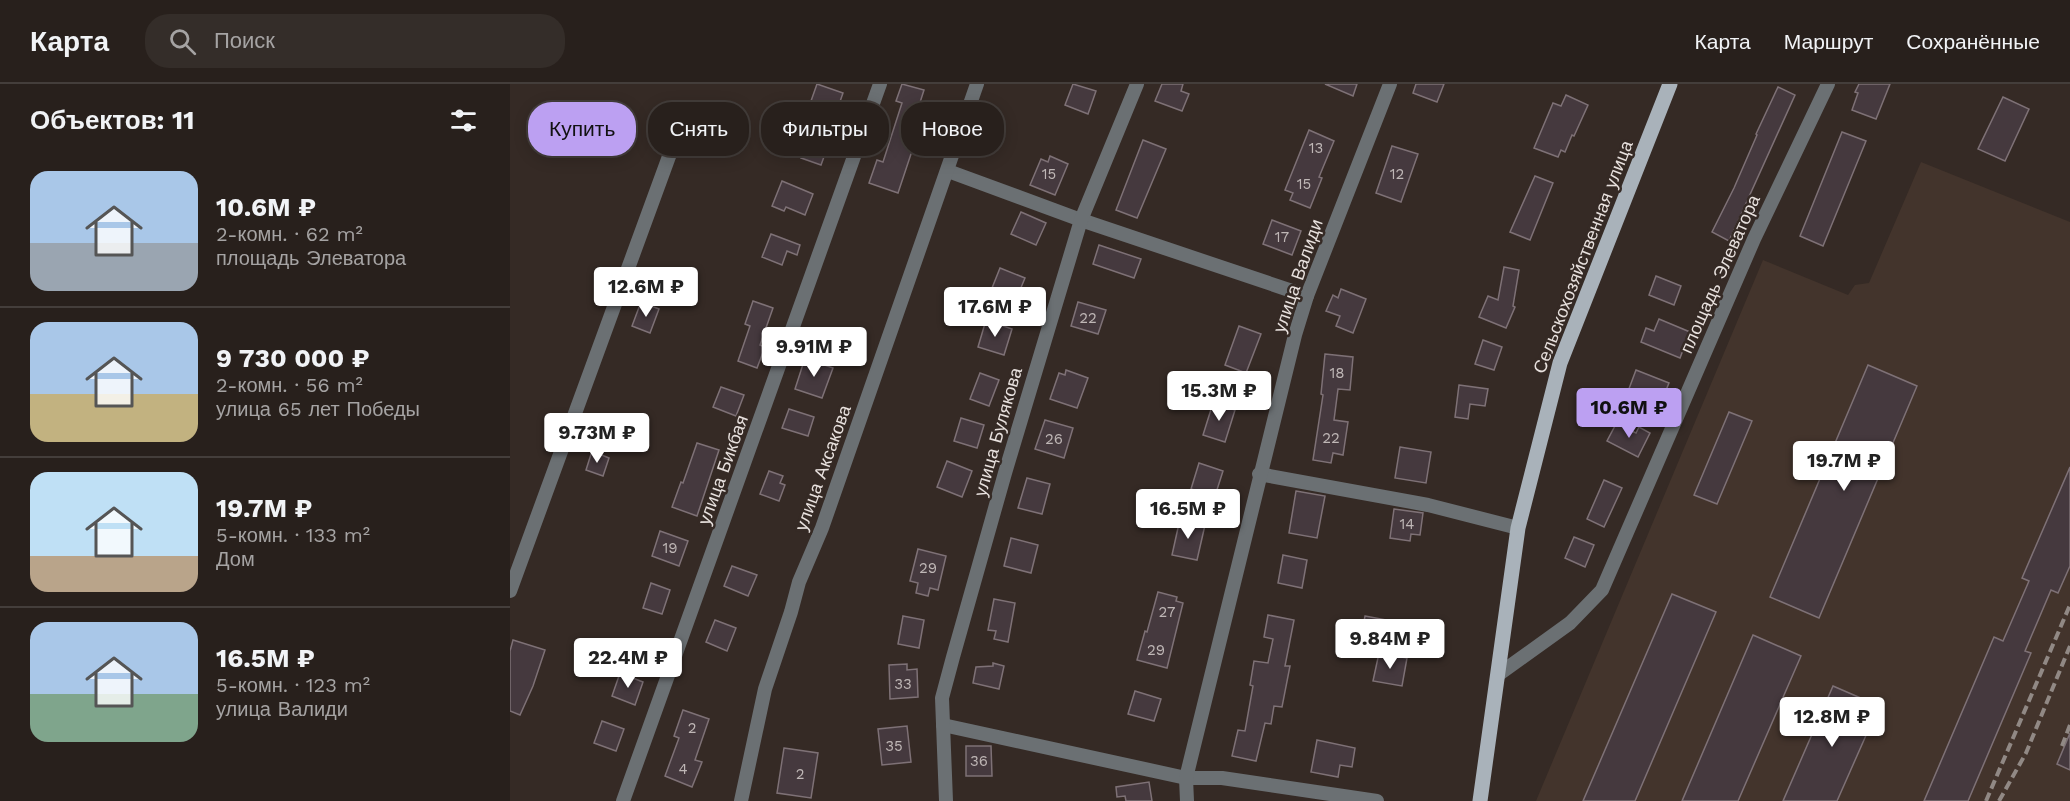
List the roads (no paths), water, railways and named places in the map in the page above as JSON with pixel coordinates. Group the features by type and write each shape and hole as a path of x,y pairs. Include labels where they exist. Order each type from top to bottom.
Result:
{"main road":[{"name":"Сельскохозяйственная улица","path":"1480,801 1518,528 1560,363 1670,84"}],"street":[{"name":"улица Бикбая","path":"623,801 880,84"},
{"name":"улица Аксакова","path":"741,801 765,689 799,582 822,528 977,84"},
{"name":"улица Булякова","path":"946,801 942,698 1005,473 1081,220 1137,84"},
{"name":"улица Валиди","path":"1187,801 1186,778 1260,474 1307,296 1390,84"},
{"name":"площадь Элеватора","path":"1498,674 1570,623 1602,590 1754,239 1828,84"},
{"path":"510,591 669,156"},
{"path":"948,171 1081,220 1307,296"},
{"path":"1260,474 1428,505 1518,528"},
{"path":"943,725 1186,778 1222,778 1377,801"}],"railway":[{"path":"1986,801 2070,605"},
{"path":"1999,801 2026,753 2070,646"},
{"path":"2062,746 2070,725"}]}
